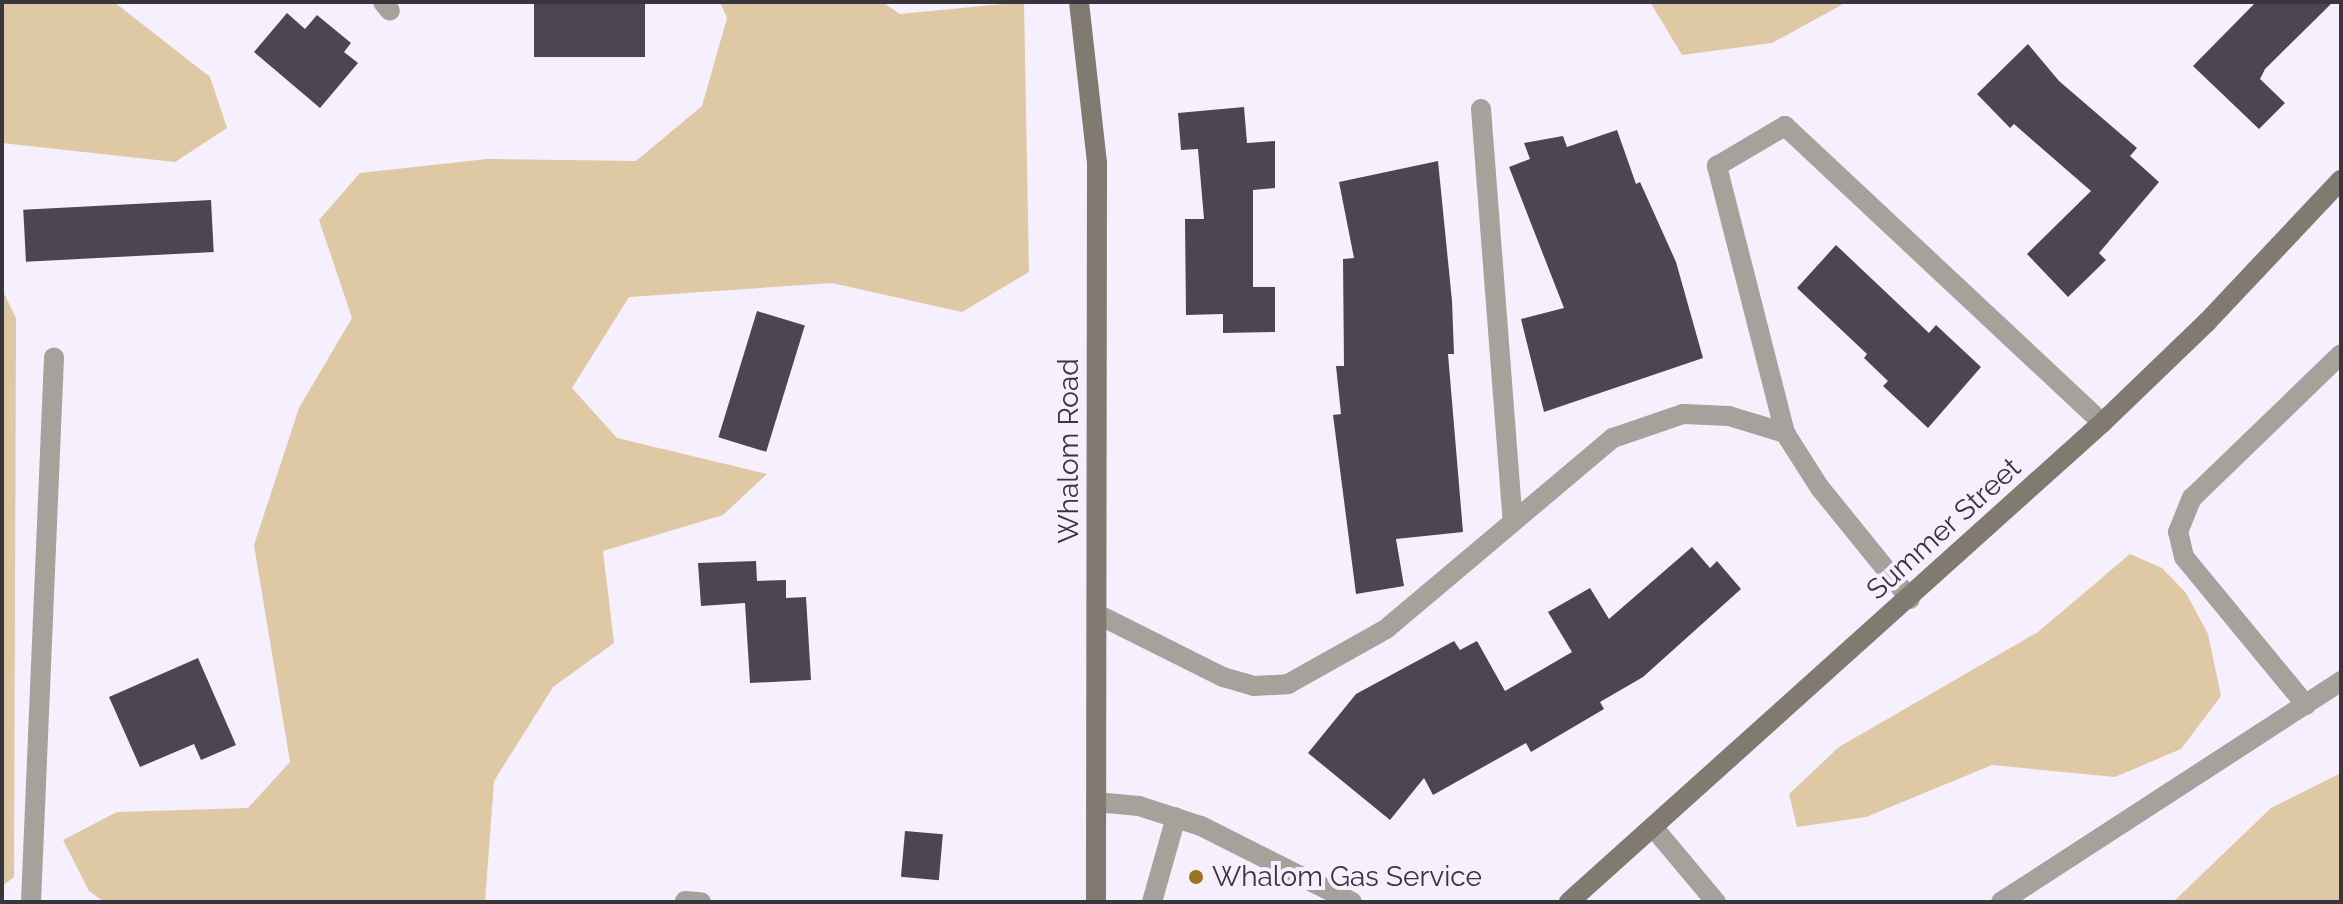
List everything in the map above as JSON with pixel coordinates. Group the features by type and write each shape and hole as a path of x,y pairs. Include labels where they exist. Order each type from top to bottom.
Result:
{"main road":[{"name":"Whalom Road","path":"1079,2 1097,163 1096,902"},
{"name":"Summer Street","path":"1569,902 1910,599 2102,423 2207,322 2341,180"}],"street":[{"path":"1481,109 1513,521"},
{"path":"1910,599 1820,488 1785,433 1717,166 1785,126 2102,423"},
{"path":"2306,705 2184,557 2178,532 2192,498 2341,354"},
{"path":"31,902 54,357"},
{"path":"1097,614 1223,677 1254,686 1288,684 1386,629 1613,438 1659,419 1706,413 1785,433"},
{"path":"2001,902 2341,681"},
{"path":"1096,802 1139,806 1242,843 1339,899"},
{"path":"1152,902 1176,817"},
{"path":"1653,827 1716,902"}],"shaded area":[{"path":"2,2 114,2 210,77 227,128 175,162 2,143"},
{"path":"720,2 882,2 900,14 1024,2 1029,272 962,312 832,283 629,297 572,388 617,438 767,474 723,515 603,551 614,643 553,687 494,781 485,902 104,902 89,891 63,840 117,812 248,808 290,762 254,545 299,408 352,318 319,220 360,173 487,159 636,161 702,106 727,18"},
{"path":"1650,2 1847,2 1772,43 1682,55"},
{"path":"2,289 16,318 14,877 2,886"},
{"path":"2130,554 2162,568 2186,593 2208,634 2221,696 2181,749 2115,777 1992,765 1866,817 1797,827 1789,794 1839,747 2038,632"},
{"path":"2341,773 2341,902 2173,902 2271,808"}],"building":[{"path":"534,2 645,2 645,57 534,57"},
{"path":"2256,2 2333,2 2265,69 2260,79 2285,103 2259,129 2193,66"},
{"path":"287,13 305,29 317,15 351,43 344,52 358,63 320,108 254,52"},
{"path":"2028,44 2059,81 2137,148 2130,156 2159,182 2099,253 2106,260 2068,297 2027,254 2091,191 2014,124 2010,128 1977,94"},
{"path":"1244,107 1247,143 1275,141 1275,188 1253,190 1253,287 1275,287 1275,332 1223,333 1223,314 1186,315 1185,219 1204,219 1198,149 1181,150 1178,113"},
{"path":"1617,130 1636,184 1640,182 1676,262 1703,358 1544,412 1521,319 1564,308 1509,167 1530,159 1524,143 1563,136 1567,147"},
{"path":"1438,161 1452,301 1454,354 1448,354 1463,532 1396,539 1404,586 1356,594 1333,415 1341,414 1336,366 1344,366 1343,259 1354,258 1339,182"},
{"path":"211,200 214,252 26,262 23,210"},
{"path":"1836,245 1929,333 1936,325 1981,367 1928,428 1883,386 1888,381 1864,358 1867,354 1797,288"},
{"path":"757,311 805,326 766,452 718,437"},
{"path":"1692,547 1710,568 1717,561 1741,589 1643,677 1600,702 1604,709 1531,752 1526,743 1433,795 1424,778 1390,820 1308,753 1356,694 1454,641 1460,650 1477,641 1505,691 1572,652 1548,612 1590,588 1609,619"},
{"path":"756,561 757,581 786,580 786,598 806,597 811,680 750,683 745,603 701,606 698,563"},
{"path":"198,658 236,745 201,760 194,744 140,767 109,697"},
{"path":"905,831 943,834 939,880 901,877"}],"place":[{"name":"Whalom Gas Service","path":"1196,877"}]}
